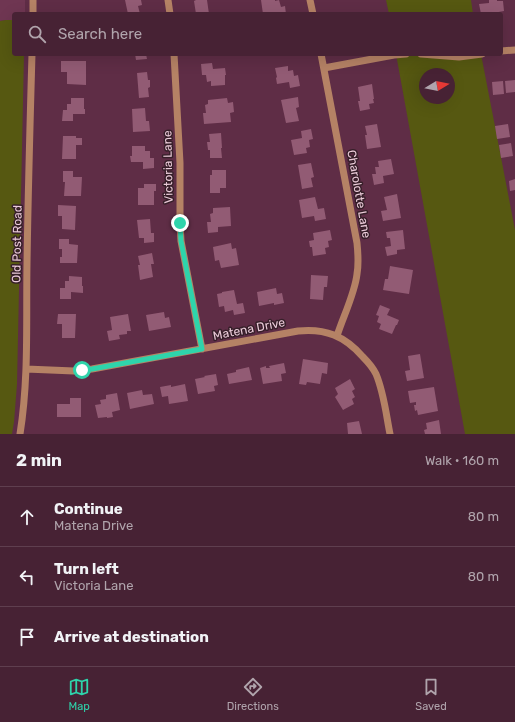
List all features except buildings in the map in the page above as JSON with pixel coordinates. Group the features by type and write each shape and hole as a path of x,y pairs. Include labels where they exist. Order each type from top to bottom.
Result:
{"street":[{"path":"33,12 34,0"},
{"path":"168,0 170,12"},
{"path":"310,0 313,12"},
{"path":"503,51 515,50"},
{"name":"Old Post Road","path":"20,434 23,415 26,369 27,242 32,56"},
{"name":"Victoria Lane","path":"174,56 180,164 180,223 182,247 202,349"},
{"name":"Charolotte Lane","path":"321,56 357,243 358,258 357,275 337,336"},
{"path":"324,68 389,56"},
{"path":"446,56 467,56"},
{"name":"Matena Drive","path":"26,369 74,371 92,369 298,331 311,330 324,332 337,336 349,343 368,362 375,373 390,434"}],"shaded area":[{"path":"0,0 25,0 25,12 12,12 12,20 0,21"},
{"path":"386,0 471,0 473,12 389,12"},
{"path":"12,20 12,56 24,56 17,384 12,434 0,434 0,21"},
{"path":"396,56 481,56 515,230 515,434 465,434"}],"route":[{"path":"82,370 202,349 181,241 180,223"}]}
